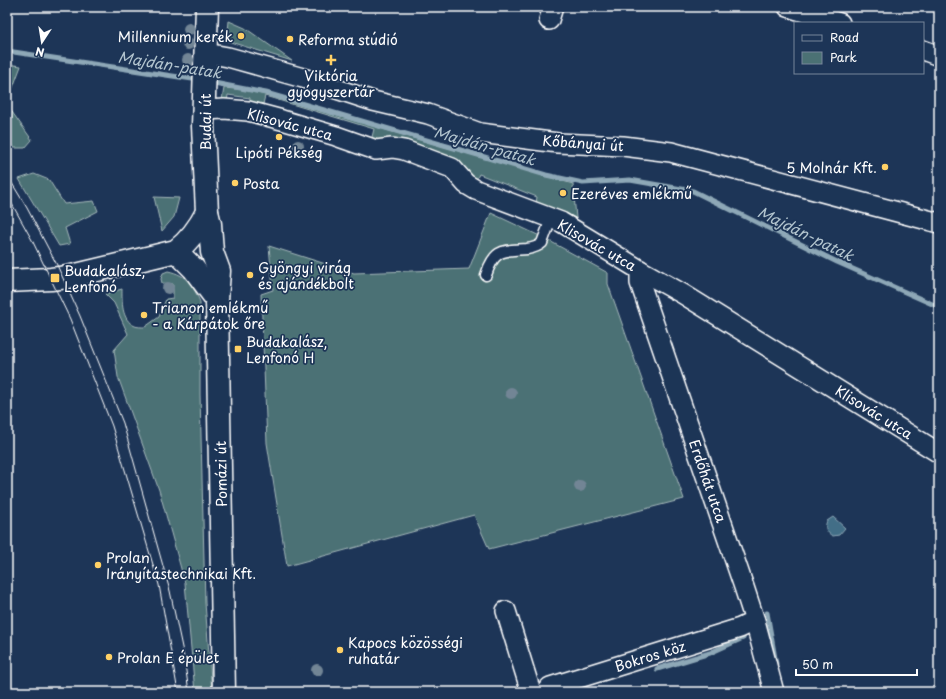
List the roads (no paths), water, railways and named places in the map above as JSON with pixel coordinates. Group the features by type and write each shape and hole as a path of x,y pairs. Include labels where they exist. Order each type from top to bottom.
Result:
{"main road":[{"name":"Budai út","path":"207,7 204,103 208,212 212,252"},
{"path":"185,253 208,212"},
{"path":"7,281 68,277 185,253 202,245 212,252"},
{"name":"Pomázi út","path":"212,252 219,271 217,300 224,692"},
{"path":"185,253 217,300"}],"street":[{"path":"788,7 837,22"},
{"path":"924,50 939,56"},
{"name":"Kőbányai út","path":"206,60 228,57 303,78 373,101 428,114 480,133 558,144 623,146 671,152 939,223"},
{"name":"Klisovác utca","path":"204,103 224,109 248,111 282,120 376,150 392,148 404,150 452,168 466,184 476,190 567,225 640,270 683,294 939,453"},
{"name":"Erdőhát utca","path":"640,270 640,283 644,297 755,621 774,692"},
{"path":"506,611 531,692"},
{"name":"Bokros köz","path":"546,692 550,687 740,628 755,621"}],"lane":[{"path":"486,275 491,261 494,256 499,253 531,248 540,245 551,219"}],"water":[{"path":"833,517 845,528 839,535 833,536 827,532 826,525 827,521"}],"waterway":[{"name":"Majdán-patak","path":"7,51 199,80"},
{"name":"Majdán-patak","path":"209,82 266,93 546,175 583,183 630,180 693,191 837,262 939,307"},
{"path":"767,613 776,664"},
{"path":"657,669 710,653 743,638"}],"tram line":[{"path":"7,175 27,208 57,265 80,316 123,423 170,591 184,657 189,692"},
{"path":"7,195 32,240 70,319 112,426 159,585 178,692"}],"place":[{"name":"Millennium kerék","path":"241,36"},
{"name":"Reforma stúdió","path":"290,39"},
{"name":"Viktória gyógyszertár","path":"331,60"},
{"name":"Lipóti Pékség","path":"279,137"},
{"name":"5 Molnár Kft.","path":"885,167"},
{"name":"Posta","path":"235,183"},
{"name":"Ezeréves emlékmű","path":"563,193"},
{"name":"Gyöngyi virág és ajándékbolt","path":"250,275"},
{"name":"Budakalász, Lenfonó","path":"55,278"},
{"name":"Trianon emlékmű - a Kárpátok őre","path":"144,315"},
{"name":"Budakalász, Lenfonó H","path":"238,349"},
{"name":"Prolan Irányítástechnikai Kft.","path":"98,565"},
{"name":"Kapocs közösségi ruhatár","path":"340,650"},
{"name":"Prolan E épület","path":"109,657"}]}
